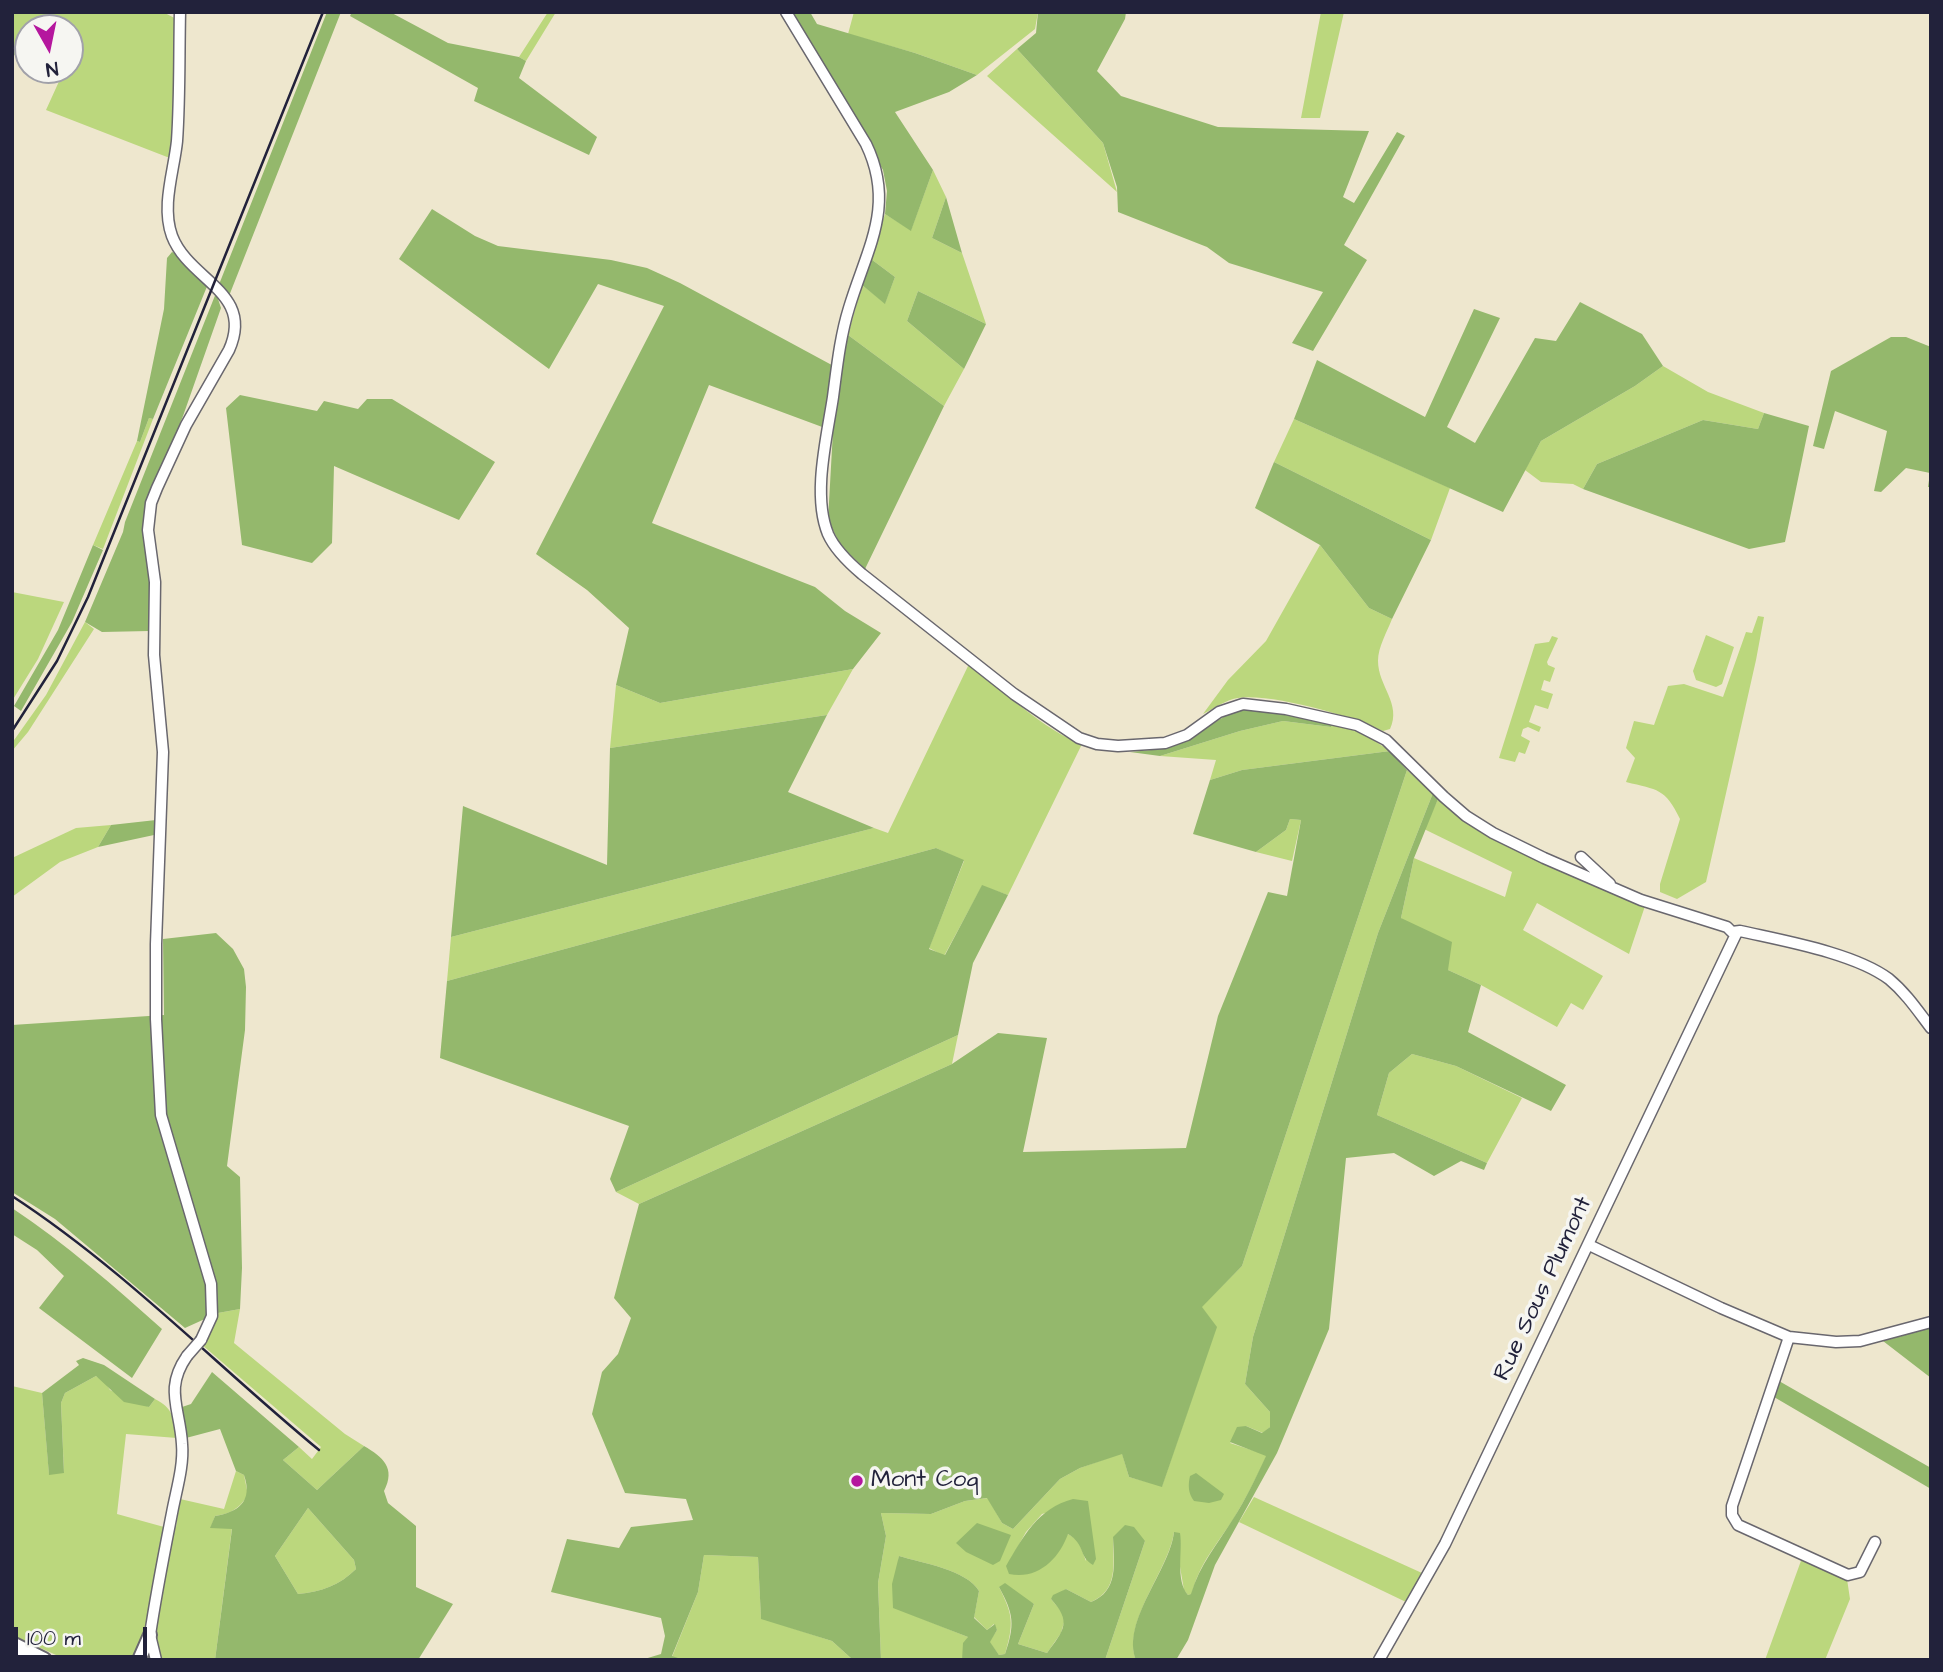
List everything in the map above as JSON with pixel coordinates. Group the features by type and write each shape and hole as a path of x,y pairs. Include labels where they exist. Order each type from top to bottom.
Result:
{"main road":[{"path":"12,1644 44,1660"}],"street":[{"path":"139,1660 150,1636 179,1477 182,1444 174,1403 175,1383 187,1356 201,1340 209,1325 213,1307 211,1284 204,1257 161,1115 156,1019 163,752 154,655 155,582 148,530 151,503 186,425 234,340 236,321 232,306 183,254 169,227 178,110 180,12"},
{"path":"786,12 866,144 880,188 875,228 842,335 825,456 822,505 824,521 829,536 848,562 1014,694 1079,738 1097,744 1118,746 1165,743 1188,735 1219,712 1243,704 1286,709 1357,725 1386,740 1444,797 1474,821 1544,858 1666,909 1720,924 1737,932 1838,956 1871,968 1892,982 1931,1028"},
{"path":"1581,857 1615,889"},
{"name":"Rue Sous Plumont","path":"1378,1660 1445,1544 1737,932"},
{"path":"1589,1245 1789,1337 1836,1342 1860,1340 1931,1322"},
{"path":"1789,1337 1732,1506 1732,1515 1738,1525 1848,1575 1860,1572 1875,1542"},
{"path":"150,1636 156,1660"}],"green space":[{"path":"12,12 163,12 182,22 180,162 46,110 58,84 84,84 84,14 14,14 14,55"},
{"path":"327,12 341,12 229,296 218,287"},
{"path":"352,12 390,12 448,43 519,57 526,61 519,78 597,137 589,155 474,101 478,88 350,16"},
{"path":"548,12 556,12 526,61 519,57"},
{"path":"791,12 810,12 817,24 915,53 977,75 949,92 895,112 933,170 911,231 885,214 887,191 883,170"},
{"path":"854,12 1038,12 1035,29 977,75 915,53 848,34"},
{"path":"1038,12 1126,12 1125,19 1097,71 1121,96 1218,127 1369,131 1343,197 1354,203 1397,132 1405,136 1344,245 1367,260 1313,351 1292,343 1323,292 1229,263 1207,247 1118,212 1117,187 1103,143 1017,49 1036,33"},
{"path":"1321,12 1344,12 1320,118 1301,118"},
{"path":"1017,49 1103,143 1117,192 987,76"},
{"path":"933,170 946,197 932,238 962,253 986,324 918,291 907,321 964,369 944,406 848,335 862,285 885,303 895,277 871,259 885,214 911,230"},
{"path":"946,197 962,253 932,238"},
{"path":"432,209 475,236 498,246 611,260 647,268 841,370 848,335 944,406 865,569 841,546 828,520 833,431 709,385 652,523 815,587 845,611 881,633 853,669 660,703 616,685 629,628 587,590 536,554 664,306 598,284 549,369 399,259"},
{"path":"172,252 179,255 208,284 153,419 149,418 140,442 137,441 164,309 167,258"},
{"path":"871,259 895,277 885,304 862,285"},
{"path":"918,291 986,324 964,369 907,321"},
{"path":"216,293 221,308 183,416 146,509 143,532 152,588 149,631 102,632 85,622"},
{"path":"1580,302 1642,334 1663,366 1635,386 1541,441 1503,512 1294,419 1317,360 1425,417 1474,309 1500,318 1447,427 1475,443 1535,338 1556,341"},
{"path":"1891,337 1906,337 1931,347 1931,487 1928,487 1930,473 1906,468 1881,492 1874,491 1887,431 1835,411 1824,449 1813,446 1831,371"},
{"path":"1663,366 1708,392 1764,413 1758,429 1703,420 1597,464 1583,489 1573,484 1541,482 1525,470 1541,441 1635,386"},
{"path":"240,395 317,411 324,401 358,409 367,399 392,399 495,462 459,520 334,466 332,543 312,563 242,545 226,408"},
{"path":"1764,413 1809,426 1785,542 1749,549 1583,489 1597,464 1703,420 1758,429"},
{"path":"149,418 153,419 103,549 93,545"},
{"path":"1294,419 1450,488 1431,540 1274,462"},
{"path":"1274,462 1431,540 1392,619 1369,608 1320,545 1255,508"},
{"path":"93,545 103,550 72,622 21,711 14,706 58,630"},
{"path":"1320,545 1369,608 1392,619 1378,656 1379,670 1393,711 1390,729 1383,731 1331,712 1265,698 1233,699 1203,714 1228,680 1266,641"},
{"path":"12,592 64,602 38,659 12,701"},
{"path":"1758,616 1764,617 1756,660 1706,882 1677,899 1660,892 1660,884 1680,819 1665,796 1626,782 1635,758 1626,748 1634,721 1654,725 1668,686 1684,684 1723,697 1746,632 1752,633"},
{"path":"85,622 94,629 28,732 12,751 12,743 46,695"},
{"path":"1706,635 1734,647 1722,684 1716,687 1696,680 1693,671"},
{"path":"1552,636 1558,638 1547,662 1555,668 1550,682 1544,680 1541,690 1553,694 1548,709 1535,705 1529,722 1541,727 1539,732 1528,727 1523,729 1521,736 1530,741 1525,754 1519,752 1515,762 1499,758 1535,644 1549,642"},
{"path":"969,664 1039,720 1082,744 1008,895 982,886 944,956 929,948 964,861 936,848 447,981 451,937 874,828 888,833"},
{"path":"853,669 827,715 610,748 616,685 660,703"},
{"path":"1239,708 1280,712 1333,724 1331,727 1283,721 1240,731 1160,756 1130,752 1162,749 1179,743"},
{"path":"827,715 788,792 874,828 451,937 463,806 607,865 610,748"},
{"path":"1283,721 1331,727 1333,724 1363,733 1390,751 1242,770 1210,780 1216,760 1160,756 1240,731"},
{"path":"1390,751 1407,770 1242,1266 1202,1307 1217,1327 1162,1487 1129,1477 1122,1454 1080,1468 1060,1479 1013,1529 1002,1523 987,1498 965,1501 931,1514 881,1513 886,1536 878,1583 881,1660 853,1660 832,1641 761,1619 758,1557 704,1555 698,1592 672,1656 684,1660 641,1660 661,1654 665,1636 661,1618 551,1592 567,1539 619,1548 631,1527 693,1520 686,1499 625,1493 592,1414 602,1372 618,1354 631,1318 614,1298 639,1204 952,1064 998,1033 1047,1038 1023,1152 1186,1148 1218,1016 1268,892 1287,896 1301,820 1290,819 1286,830 1256,852 1193,834 1210,780 1242,770"},
{"path":"1407,770 1433,793 1378,933 1253,1337 1245,1384 1270,1412 1270,1427 1263,1433 1246,1426 1230,1443 1267,1455 1238,1510 1204,1564 1192,1594 1188,1595 1184,1590 1174,1532 1164,1563 1135,1629 1133,1645 1136,1660 1105,1660 1145,1541 1113,1537 1112,1575 1106,1591 1100,1597 1091,1602 1066,1589 1051,1599 1065,1619 1061,1633 1047,1653 1018,1644 1034,1604 999,1587 1007,1605 1011,1627 1005,1654 999,1655 989,1642 997,1630 994,1624 987,1630 974,1617 979,1591 973,1584 943,1568 899,1556 893,1607 968,1637 962,1660 881,1660 878,1583 886,1536 881,1513 931,1514 965,1501 988,1498 1002,1523 1013,1529 1060,1479 1080,1468 1122,1453 1129,1477 1162,1486 1216,1327 1201,1307 1242,1266","holes":["1088,1501 1086,1561 1078,1540 1068,1534 1007,1566 1026,1532 1042,1514"]},
{"path":"1433,793 1438,799 1414,858 1401,918 1452,942 1448,970 1481,985 1468,1032 1566,1085 1551,1111 1456,1066 1412,1054 1389,1073 1377,1115 1487,1163 1484,1170 1461,1161 1434,1176 1394,1153 1346,1158 1329,1329 1277,1453 1215,1565 1188,1640 1176,1660 1136,1660 1133,1645 1140,1612 1171,1547 1174,1532 1180,1533 1182,1582 1188,1595 1242,1504 1266,1456 1230,1442 1237,1427 1246,1426 1262,1433 1270,1427 1270,1412 1245,1384 1253,1337 1378,933"},
{"path":"1438,799 1461,817 1511,848 1645,906 1629,954 1537,903 1523,930 1603,976 1583,1010 1571,1003 1557,1027 1448,970 1401,918 1414,858 1505,897 1512,872 1424,829"},
{"path":"1290,819 1301,820 1292,861 1256,852 1286,830"},
{"path":"156,820 154,835 98,847 111,825"},
{"path":"111,825 98,847 60,862 12,897 12,858 76,828"},
{"path":"936,848 964,860 929,949 945,955 982,885 1008,895 973,963 958,1035 616,1192 610,1179 629,1126 440,1058 447,981"},
{"path":"216,933 233,949 244,969 246,987 245,1030 227,1166 240,1177 240,1309 218,1313 185,1328 55,1219 12,1192 12,1025 164,1015 163,939"},
{"path":"958,1035 952,1064 639,1204 616,1192"},
{"path":"1412,1054 1456,1066 1522,1098 1487,1163 1377,1115 1389,1073"},
{"path":"12,1208 71,1251 162,1329 132,1378 39,1308 64,1276 37,1250 12,1234"},
{"path":"240,1309 234,1343 345,1434 364,1446 317,1490 283,1460 299,1447 312,1459 321,1447 201,1344 213,1328 218,1313"},
{"path":"1931,1328 1931,1378 1883,1341"},
{"path":"83,1358 104,1365 155,1399 149,1407 124,1402 96,1376 65,1393 61,1403 64,1473 49,1475 42,1393 79,1365 76,1361"},
{"path":"212,1372 299,1447 283,1460 317,1490 364,1446 382,1459 389,1476 384,1491 388,1503 416,1526 416,1587 453,1604 418,1660 215,1660 232,1529 210,1528 215,1516 231,1512 242,1504 247,1492 244,1475 236,1471 220,1429 186,1438 179,1408 191,1404","holes":["308,1508 354,1560 356,1569 337,1583 298,1594 275,1556"]},
{"path":"96,1376 105,1382 110,1390 149,1407 155,1399 161,1402 172,1414 176,1431 177,1438 126,1434 117,1514 164,1527 176,1527 180,1499 224,1509 236,1471 244,1475 248,1495 234,1510 215,1516 211,1527 232,1528 215,1660 67,1660 12,1635 12,1386 42,1393 49,1474 64,1472 61,1403 65,1393"},
{"path":"1779,1381 1931,1468 1931,1489 1774,1397"},
{"path":"1196,1473 1224,1494 1221,1500 1209,1503 1194,1501 1189,1483 1190,1476"},
{"path":"1254,1497 1422,1573 1406,1602 1239,1522"},
{"path":"1073,1499 1088,1501 1096,1559 1093,1565 1085,1558 1074,1538 1068,1534 1059,1552 1046,1566 1029,1574 1009,1574 1006,1566 1033,1525 1050,1509"},
{"path":"308,1508 354,1560 356,1569 330,1587 298,1594 275,1556"},
{"path":"977,1523 1011,1535 1000,1561 993,1565 966,1552 956,1543"},
{"path":"1125,1525 1134,1527 1145,1541 1105,1660 962,1660 963,1643 968,1637 893,1608 892,1584 899,1556 954,1573 965,1578 979,1591 974,1618 987,1630 995,1624 997,1630 990,1642 999,1655 1005,1654 1011,1620 1008,1605 999,1587 1005,1583 1034,1604 1018,1644 1047,1653 1063,1626 1062,1614 1051,1599 1053,1595 1066,1589 1091,1602 1100,1597 1111,1583 1113,1575 1113,1537"},
{"path":"704,1555 758,1557 761,1618 832,1641 853,1660 684,1660 672,1657 698,1592"},
{"path":"1802,1558 1847,1579 1850,1599 1825,1660 1765,1660"}],"railway":[{"path":"12,731 57,661 88,597 323,12"},
{"path":"12,1196 53,1224 131,1286 319,1450"}],"place":[{"name":"Mont Coq","path":"857,1481"}]}
